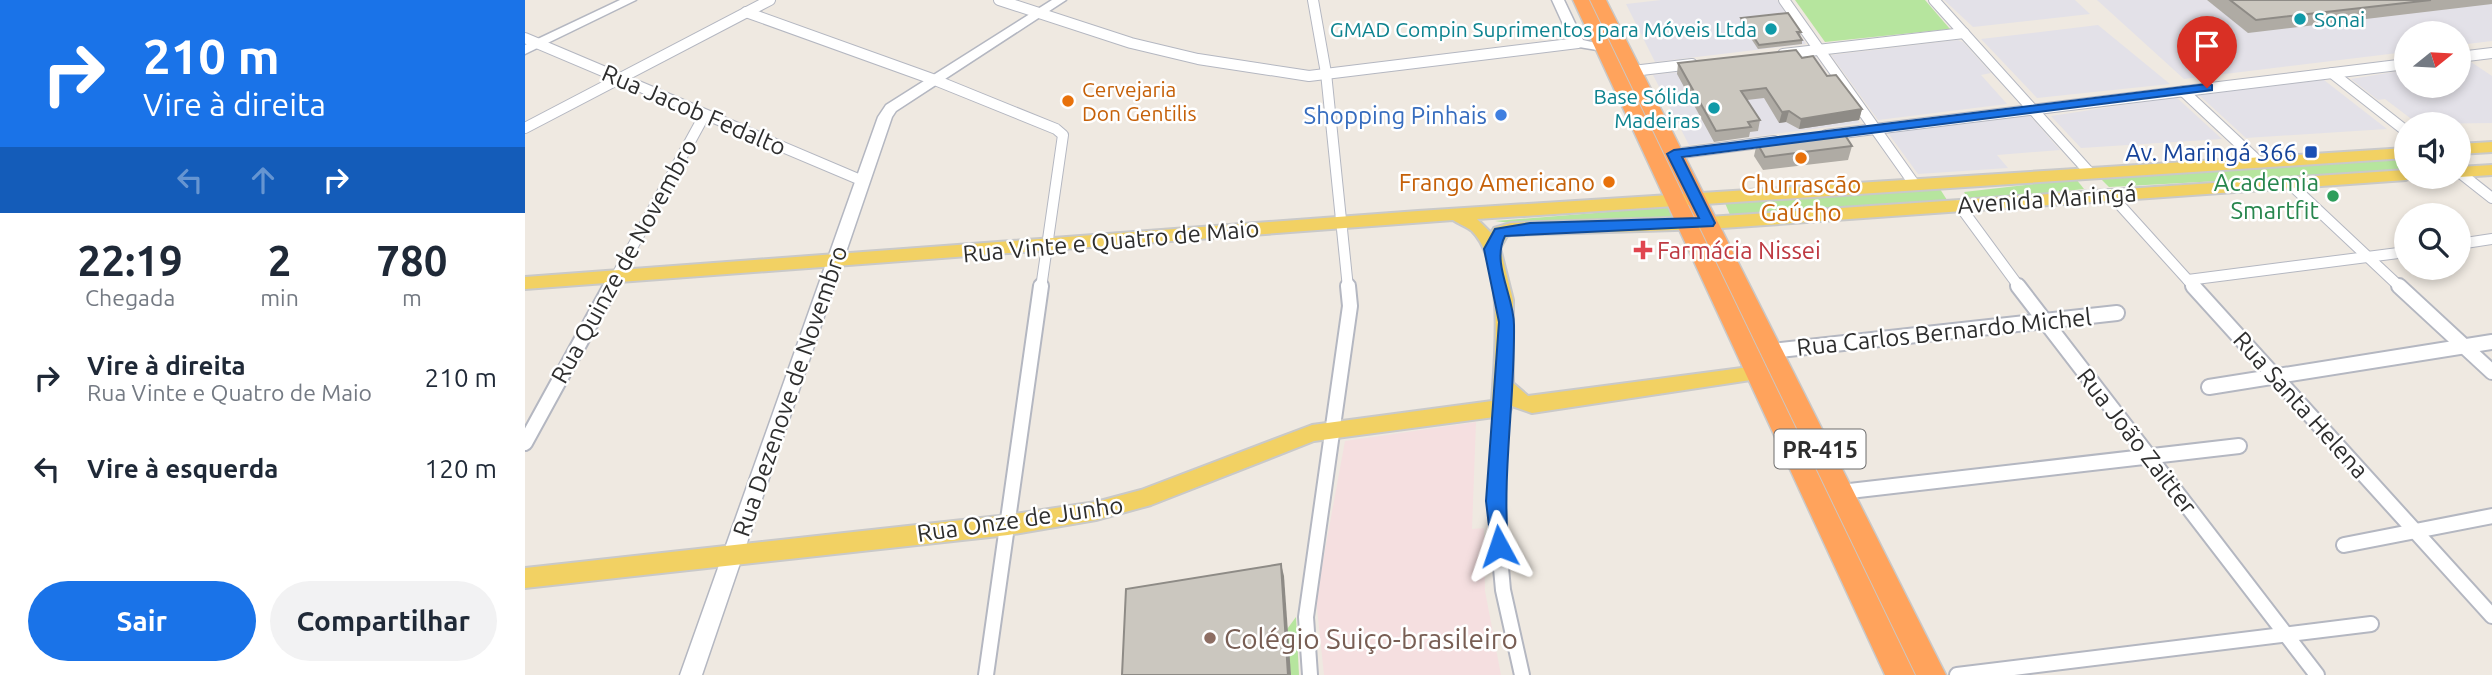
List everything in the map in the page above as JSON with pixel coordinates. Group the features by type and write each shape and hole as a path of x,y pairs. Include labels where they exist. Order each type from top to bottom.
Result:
{"highway":[{"name":"PR-415","path":"1581,0 1604,49 1692,212 1764,362 1900,675"},
{"name":"PR-415","path":"1602,3 1674,154 1692,212"},
{"name":"PR-415","path":"1764,362 1841,492 1931,675"}],"main road":[{"path":"2471,148 2492,147"},
{"name":"Avenida Maringá","path":"1692,212 1915,185 2394,154"},
{"path":"2471,171 2492,170"},
{"path":"2091,173 2108,194"},
{"name":"Avenida Maringá","path":"1692,212 1959,205 2394,176"},
{"path":"1944,184 1959,205"},
{"name":"Rua Vinte e Quatro de Maio","path":"525,282 1045,247 1453,215 1692,212"},
{"path":"1491,249 1500,232 1511,229 1692,212"},
{"path":"1453,215 1474,222 1491,249 1506,322 1502,408"},
{"path":"1503,385 1521,402 1532,405 1764,362"},
{"name":"Rua Onze de Junho","path":"525,578 1008,525 1096,511 1143,499 1312,433 1502,408"}],"street":[{"path":"528,43 613,0"},
{"path":"528,43 630,0"},
{"path":"525,128 770,0"},
{"path":"999,0 1131,43 1198,59 1309,76 1578,43 1604,49"},
{"path":"935,80 1060,0"},
{"path":"1310,675 1306,617 1350,306 1326,73 1313,0"},
{"path":"1558,0 1578,43"},
{"path":"1784,0 1915,185"},
{"path":"1934,0 2091,173"},
{"path":"746,12 935,80 1056,129 1063,135 1064,143 1045,247 986,675"},
{"path":"1767,56 1964,33"},
{"name":"Rua Jacob Fedalto","path":"528,43 621,79 703,116 863,181"},
{"path":"2471,56 2492,53"},
{"path":"1633,71 1700,63"},
{"path":"1809,137 2394,65"},
{"path":"2332,73 2394,122"},
{"name":"Rua Dezenove de Novembro","path":"691,675 735,555 885,117 891,108 935,80"},
{"path":"2183,91 2259,162"},
{"name":"Rua Quinze de Novembro","path":"525,443 703,116"},
{"path":"1674,154 1782,140"},
{"path":"2471,181 2492,198"},
{"path":"2288,182 2492,372"},
{"name":"Rua Santa Helena","path":"2108,194 2492,616"},
{"name":"Rua João Zaitter","path":"1959,205 2044,321 2317,675"},
{"path":"2471,242 2492,239"},
{"path":"2188,280 2394,254"},
{"name":"Rua Carlos Bernardo Michel","path":"1764,362 2044,321 2117,313"},
{"path":"2209,387 2492,342"},
{"path":"1502,408 1495,501 1503,590 1522,675"},
{"path":"1841,492 2239,446"},
{"path":"2344,545 2492,516"},
{"path":"1957,675 2371,624"}],"shaded area":[{"path":"1661,0 1777,0 1806,44 1655,62 1626,4"},
{"path":"1944,0 2075,0 2090,14 1973,27"},
{"path":"2097,0 2492,0 2492,41 2471,44 2471,21 2394,21 2394,53 2184,79"},
{"path":"2098,25 2170,84 2037,98 1981,39"},
{"path":"1958,40 1963,42 1991,73 1981,75 2007,104 1878,120 1831,55"},
{"path":"1815,56 1860,123 1689,145 1653,75"},
{"path":"2471,62 2492,76 2492,123 2471,123 2471,112 2402,112 2385,99 2378,100 2351,79 2394,72 2394,98 2471,98"},
{"path":"2324,80 2387,129 2246,138 2199,95"},
{"path":"2176,97 2222,139 2081,148 2051,116"},
{"path":"2030,116 2060,150 1997,155 2008,168 1918,174 1888,133"},
{"path":"1476,422 1472,529 1484,528 1485,591 1501,675 1324,675 1316,599 1345,441"}],"green space":[{"path":"1795,0 1925,0 1950,29 1825,42"},
{"path":"2394,157 2394,172 2109,187 2098,176"},
{"path":"2076,179 2084,189 1970,201 1964,192"},
{"path":"1940,189 1947,200 1730,215 1725,203"},
{"path":"1669,207 1675,220 1535,226 1495,221"},
{"path":"1296,617 1299,675 1281,675 1279,640"}],"building":[{"path":"2230,0 2431,0 2256,20"},
{"name":"GMAD Compin Suprimentos para Móveis Ltda","path":"1788,13 1801,32 1797,32 1802,40 1759,45 1741,18"},
{"path":"1796,50 1802,58 1813,56 1827,76 1836,75 1862,109 1801,119 1789,111 1782,112 1766,88 1741,91 1760,120 1748,122 1751,127 1716,131 1678,63"},
{"path":"1843,132 1852,146 1765,157 1757,143"},
{"name":"Colégio Suiço-brasileiro","path":"1281,564 1288,675 1122,675 1126,589"}],"place":[{"name":"Sonai","path":"2300,19"},
{"name":"GMAD Compin Suprimentos para Móveis Ltda","path":"1771,29"},
{"name":"Cervejaria Don Gentilis","path":"1068,101"},
{"name":"Base Sólida Madeiras","path":"1714,108"},
{"name":"Shopping Pinhais","path":"1501,115"},
{"name":"Av. Maringá 366","path":"2311,152"},
{"name":"Churrascão Gaúcho","path":"1801,158"},
{"name":"Frango Americano","path":"1609,182"},
{"name":"Academia Smartfit","path":"2333,196"},
{"name":"Farmácia Nissei","path":"1643,250"},
{"name":"Colégio Suiço-brasileiro","path":"1210,638"}],"route":[{"path":"1499,546 1495,501 1506,322 1491,249 1500,232 1530,228 1708,223 1674,154 2207,88"}]}
